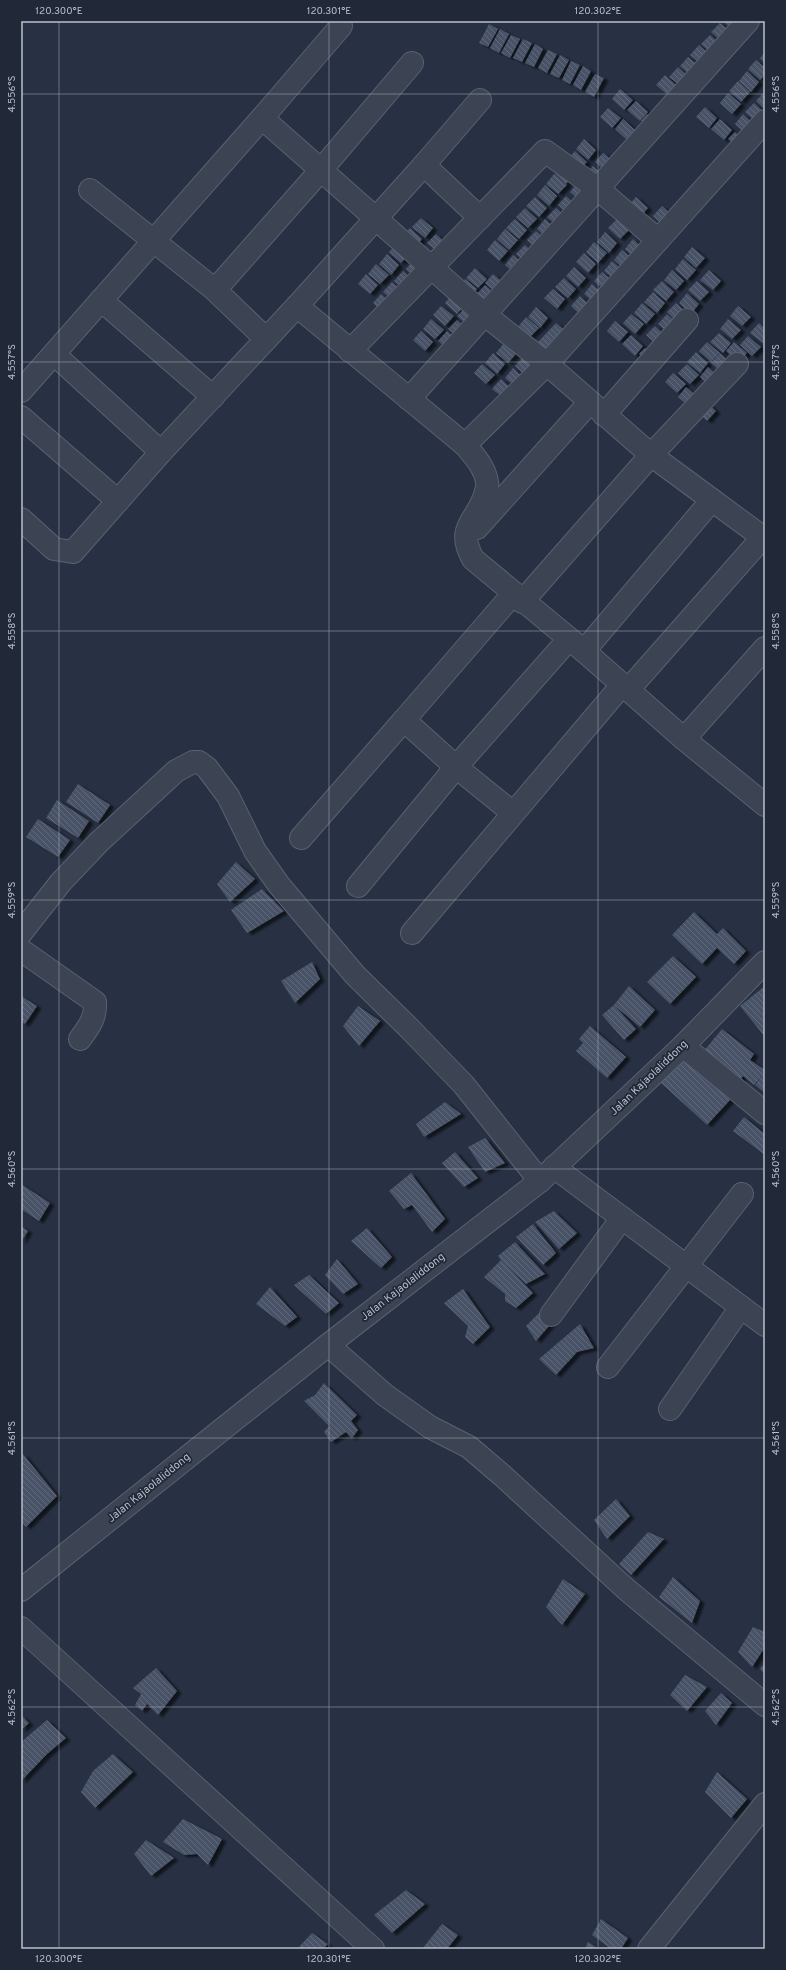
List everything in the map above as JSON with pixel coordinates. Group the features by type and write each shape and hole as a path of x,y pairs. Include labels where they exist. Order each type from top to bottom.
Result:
{"street":[{"path":"409,398 748,21"},
{"path":"21,391 262,118 341,26"},
{"path":"215,290 321,170 412,63"},
{"path":"21,519 54,549 73,552 161,452 297,306 424,165 480,100"},
{"path":"262,118 484,314 547,364 651,455 764,538 625,687 513,813 412,934"},
{"path":"465,445 547,364 765,120"},
{"path":"350,352 545,151 598,189 658,240"},
{"path":"424,165 480,218"},
{"path":"90,190 215,290 266,339"},
{"path":"101,300 213,397"},
{"path":"297,306 350,352 409,398 465,445 482,466 488,483 485,497 468,525 466,541 466,547 473,559 576,645 684,739 765,805"},
{"path":"466,541 597,408 687,320"},
{"path":"54,354 161,452"},
{"path":"301,838 404,720 737,364"},
{"path":"21,417 118,501"},
{"path":"358,886 456,767 576,645 712,500"},
{"path":"684,739 765,648"},
{"path":"404,720 456,767 513,813"},
{"path":"21,933 61,882 99,842 176,771 193,762 199,762 207,768 228,796 255,852 279,885 355,975 464,1084 547,1174 622,1218 765,1325"},
{"path":"21,950 95,1002 96,1010 93,1021 80,1039"},
{"name":"Jalan Kajaolaliddong","path":"21,1590 328,1345 547,1174 683,1046 765,962"},
{"path":"683,1046 765,1113"},
{"path":"608,1367 685,1265 742,1194"},
{"path":"551,1315 622,1218"},
{"path":"670,1409 741,1307"},
{"path":"328,1345 385,1395 430,1427 469,1447 503,1476 626,1589 765,1705"},
{"path":"21,1628 373,1949"},
{"path":"649,1949 765,1804"}],"building":[{"path":"723,21 742,21 735,32"},
{"path":"720,23 732,33 724,43 711,32"},
{"path":"489,24 498,29 488,47 479,43"},
{"path":"500,29 509,34 499,53 490,48"},
{"path":"511,35 520,39 510,58 501,53"},
{"path":"710,35 722,46 713,55 701,44"},
{"path":"523,39 532,43 522,62 513,58"},
{"path":"535,44 543,49 534,67 525,63"},
{"path":"699,45 711,56 703,66 690,55"},
{"path":"548,50 557,54 547,73 538,68"},
{"path":"765,52 765,63 760,58"},
{"path":"560,55 569,60 559,78 550,74"},
{"path":"688,57 700,67 692,77 680,66"},
{"path":"756,60 765,68 765,75 760,80 748,69"},
{"path":"571,61 580,65 570,84 562,80"},
{"path":"583,66 591,71 581,90 573,85"},
{"path":"678,67 690,78 682,87 669,77"},
{"path":"747,71 759,82 751,92 739,81"},
{"path":"595,74 604,78 594,97 585,92"},
{"path":"665,75 677,86 669,96 656,85"},
{"path":"738,81 750,92 741,102 729,91"},
{"path":"620,89 633,100 624,110 612,99"},
{"path":"764,92 765,93 765,110 756,101"},
{"path":"728,93 741,104 732,114 720,103"},
{"path":"636,101 648,112 640,121 627,110"},
{"path":"754,103 765,113 758,124 745,112"},
{"path":"705,107 717,118 709,128 696,117"},
{"path":"608,108 621,118 612,128 600,117"},
{"path":"647,114 656,122 650,129 641,121"},
{"path":"743,114 755,125 747,135 735,124"},
{"path":"623,119 635,130 627,140 615,129"},
{"path":"720,119 732,130 724,140 711,129"},
{"path":"735,132 744,140 738,147 728,139"},
{"path":"584,139 596,150 588,160 576,149"},
{"path":"575,151 587,162 578,172 566,161"},
{"path":"603,153 616,164 607,173 595,162"},
{"path":"563,164 574,175 566,184 555,174"},
{"path":"593,166 605,177 585,175"},
{"path":"554,174 567,185 558,194 546,184"},
{"path":"578,182 590,193 582,202 570,192"},
{"path":"545,185 557,196 549,206 537,195"},
{"path":"566,196 579,207 570,216 558,205"},
{"path":"535,197 547,208 539,217 526,206"},
{"path":"636,197 648,208 640,217 628,206"},
{"path":"662,206 674,217 665,227 653,216"},
{"path":"525,208 537,219 528,228 516,217"},
{"path":"556,208 568,219 560,228 547,217"},
{"path":"421,218 433,228 425,238 412,227"},
{"path":"515,219 527,230 519,239 506,228"},
{"path":"545,219 557,230 549,240 537,229"},
{"path":"617,219 629,230 620,239 608,228"},
{"path":"410,228 422,239 414,249 401,238"},
{"path":"505,229 518,240 509,250 497,239"},
{"path":"536,231 548,241 539,251 527,240"},
{"path":"605,232 617,243 609,253 597,242"},
{"path":"436,234 448,245 440,254 427,243"},
{"path":"633,239 645,250 637,260 625,249"},
{"path":"495,240 508,251 499,261 487,250"},
{"path":"594,242 607,253 598,263 586,252"},
{"path":"397,243 409,254 401,263 389,252"},
{"path":"525,245 537,256 528,265 516,254"},
{"path":"692,247 705,258 696,268 684,257"},
{"path":"622,250 635,261 626,271 614,260"},
{"path":"584,253 596,264 588,273 576,262"},
{"path":"387,254 399,265 391,275 379,264"},
{"path":"513,255 526,266 517,275 505,265"},
{"path":"683,259 696,270 687,280 675,269"},
{"path":"414,260 418,280 406,269"},
{"path":"612,261 625,272 616,281 604,271"},
{"path":"376,264 389,275 380,284 368,274"},
{"path":"574,267 586,278 578,287 566,276"},
{"path":"475,268 487,279 478,288 466,278"},
{"path":"672,270 684,281 676,290 664,280"},
{"path":"709,270 721,281 713,290 700,280"},
{"path":"403,271 415,282 406,291 394,281"},
{"path":"602,272 614,282 606,292 594,281"},
{"path":"366,274 378,285 370,294 358,284"},
{"path":"493,274 506,285 497,294 485,283"},
{"path":"564,278 576,289 568,298 555,287"},
{"path":"465,279 477,289 469,298 457,288"},
{"path":"662,281 674,292 666,301 653,290"},
{"path":"697,281 709,292 700,301 688,290"},
{"path":"392,282 404,293 396,303 383,292"},
{"path":"592,284 604,295 596,304 584,294"},
{"path":"485,285 497,296 485,302 477,294"},
{"path":"553,289 565,299 557,309 544,298"},
{"path":"653,292 665,303 657,313 644,302"},
{"path":"453,293 466,304 457,314 445,303"},
{"path":"687,293 699,304 691,314 679,303"},
{"path":"381,294 393,304 385,314 373,303"},
{"path":"580,296 592,307 583,317 571,306"},
{"path":"642,303 655,314 646,324 634,313"},
{"path":"676,303 688,314 679,324 667,312"},
{"path":"441,306 454,316 445,326 433,315"},
{"path":"738,306 751,317 742,326 730,316"},
{"path":"466,307 478,317 470,327 457,316"},
{"path":"536,307 548,318 540,328 528,317"},
{"path":"631,314 644,324 635,334 623,323"},
{"path":"667,314 679,325 671,335 658,324"},
{"path":"526,317 539,328 530,337 518,327"},
{"path":"431,319 444,330 435,339 423,329"},
{"path":"728,319 741,330 732,339 720,329"},
{"path":"457,320 469,331 461,340 448,329"},
{"path":"615,321 628,332 619,342 607,331"},
{"path":"556,323 568,333 550,353 533,351 540,344 538,342"},
{"path":"759,323 765,329 765,341 763,343 750,333"},
{"path":"655,326 667,337 658,346 646,335"},
{"path":"421,331 433,342 425,351 413,340"},
{"path":"447,331 459,342 451,352 438,341"},
{"path":"719,333 731,343 723,353 710,342"},
{"path":"631,335 643,346 635,356 622,344"},
{"path":"748,336 761,347 752,356 740,345"},
{"path":"707,342 720,353 711,362 699,351"},
{"path":"734,342 747,353 738,362 726,351"},
{"path":"504,343 516,354 508,363 496,353"},
{"path":"645,348 653,355 648,361 639,354"},
{"path":"696,352 708,363 700,373 687,362"},
{"path":"493,353 505,364 497,374 485,363"},
{"path":"720,353 732,364 724,374 711,363"},
{"path":"523,357 535,368 527,377 515,366"},
{"path":"482,364 495,375 486,384 474,373"},
{"path":"687,364 699,375 690,384 678,373"},
{"path":"708,367 720,378 712,388 700,377"},
{"path":"513,368 525,379 517,388 505,378"},
{"path":"673,373 686,384 677,393 665,382"},
{"path":"501,379 513,390 505,399 492,389"},
{"path":"686,387 699,398 690,407 678,397"},
{"path":"704,400 716,411 707,421 695,410"},
{"path":"78,784 110,805 98,823 66,802"},
{"path":"57,800 89,821 78,838 46,818"},
{"path":"38,819 70,840 58,857 26,837"},
{"path":"236,862 255,879 230,902 217,884"},
{"path":"262,889 284,911 247,933 231,910"},
{"path":"694,912 717,934 723,928 746,951 734,964 717,948 702,964 672,935"},
{"path":"673,956 696,977 670,1004 647,982"},
{"path":"312,962 320,979 295,1003 281,981"},
{"path":"629,986 655,1010 640,1027 614,1005"},
{"path":"765,986 765,1037 740,1006"},
{"path":"21,996 37,1006 25,1024 21,1022"},
{"path":"614,1005 636,1029 624,1040 602,1015"},
{"path":"358,1006 380,1021 359,1046 343,1026"},
{"path":"590,1026 626,1057 607,1078 576,1051 583,1043 579,1039"},
{"path":"722,1029 754,1054 750,1060 765,1070 765,1093 755,1085 763,1075 754,1085 743,1076 739,1081 703,1052"},
{"path":"683,1057 730,1100 707,1125 660,1082"},
{"path":"445,1102 461,1114 424,1137 416,1124"},
{"path":"744,1117 765,1134 765,1155 733,1131"},
{"path":"485,1138 505,1163 485,1172 468,1147"},
{"path":"455,1152 478,1178 464,1187 442,1163"},
{"path":"411,1173 445,1219 432,1232 412,1205 404,1209 389,1191"},
{"path":"21,1184 50,1203 39,1221 21,1209"},
{"path":"554,1211 577,1233 559,1249 535,1222"},
{"path":"533,1224 556,1253 543,1265 516,1237"},
{"path":"21,1226 28,1231 21,1242"},
{"path":"367,1228 392,1257 381,1268 351,1241"},
{"path":"515,1242 545,1274 526,1284 507,1266 533,1293 516,1308 505,1301 505,1294 484,1277 501,1260 498,1256"},
{"path":"337,1259 358,1284 343,1294 325,1275"},
{"path":"309,1275 339,1303 326,1314 294,1285"},
{"path":"270,1287 297,1317 285,1326 256,1304"},
{"path":"463,1289 490,1327 473,1344 465,1337 468,1326 444,1303"},
{"path":"544,1308 555,1319 536,1341 526,1326"},
{"path":"580,1324 594,1348 577,1352 556,1375 539,1359"},
{"path":"324,1383 357,1415 351,1421 358,1430 352,1438 346,1432 331,1442 324,1432 329,1426 304,1401 315,1395"},
{"path":"23,1454 57,1496 26,1527 21,1521 21,1456"},
{"path":"616,1499 630,1516 607,1539 594,1520"},
{"path":"648,1532 664,1539 631,1575 619,1564"},
{"path":"673,1577 700,1601 692,1623 659,1597"},
{"path":"563,1579 585,1594 562,1625 546,1607"},
{"path":"753,1627 765,1632 765,1647 752,1667 738,1652"},
{"path":"765,1662 765,1674 760,1669"},
{"path":"156,1668 177,1691 158,1715 147,1704 142,1711 135,1705 141,1694 133,1688"},
{"path":"685,1675 707,1687 687,1711 670,1695"},
{"path":"721,1693 732,1703 716,1725 705,1711"},
{"path":"21,1715 29,1723 21,1730"},
{"path":"47,1720 66,1738 47,1754 21,1781 21,1742"},
{"path":"113,1754 133,1772 95,1808 81,1792 93,1771"},
{"path":"717,1772 747,1799 731,1818 705,1792"},
{"path":"183,1819 222,1839 208,1865 197,1854 184,1855 163,1842"},
{"path":"146,1840 174,1858 151,1876 134,1854"},
{"path":"406,1890 425,1904 392,1933 374,1915"},
{"path":"601,1919 628,1938 621,1949 611,1949 592,1935"},
{"path":"442,1924 458,1935 447,1949 422,1949"},
{"path":"312,1933 328,1944 323,1949 297,1949"},
{"path":"588,1942 599,1949 585,1949"}]}
